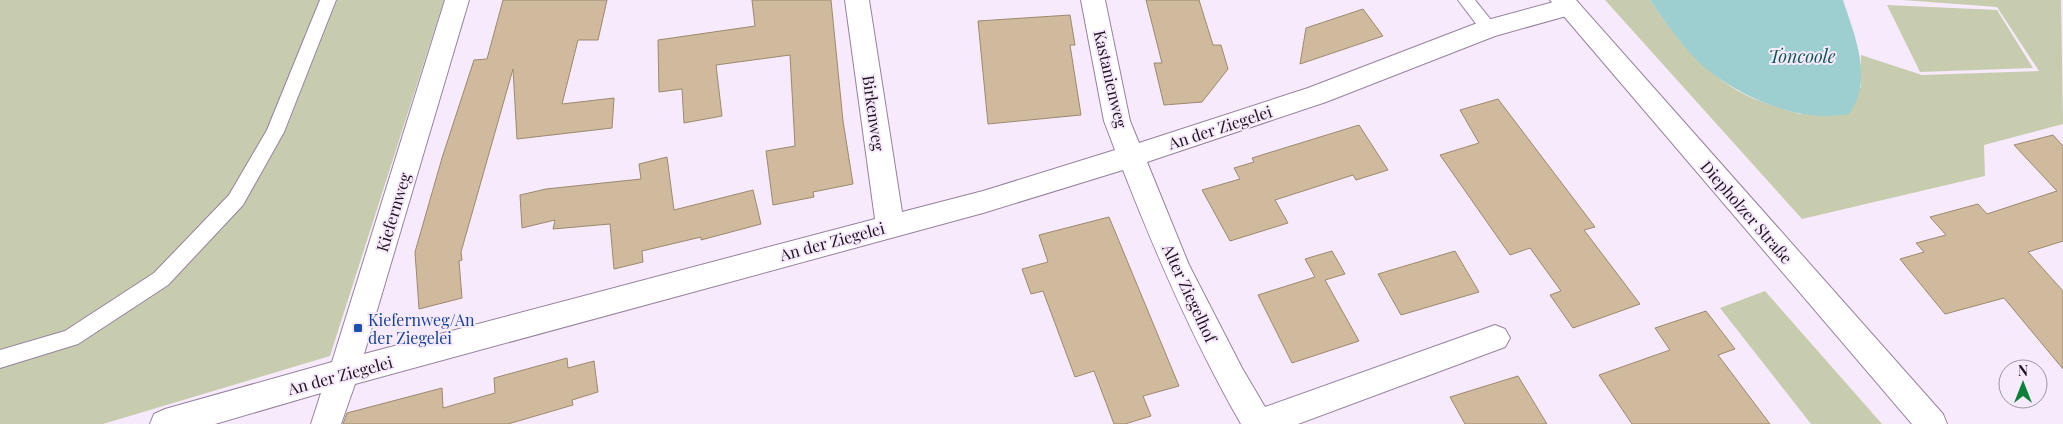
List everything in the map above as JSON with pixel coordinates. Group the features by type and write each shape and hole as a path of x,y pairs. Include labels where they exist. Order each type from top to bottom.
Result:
{"street":[{"name":"Kiefernweg","path":"326,424 344,373 457,0"},
{"name":"Birkenweg","path":"857,0 890,226"},
{"name":"Kastanienweg","path":"1093,0 1117,121 1132,156"},
{"name":"An der Ziegelei","path":"165,424 344,373 983,202 1132,156 1317,95 1489,29 1565,3"},
{"name":"Diepholzer Straße","path":"1565,3 1932,424"},
{"name":"Alter Ziegelhof","path":"1132,156 1176,268 1231,378 1258,424 1495,338"}],"lane":[{"path":"0,359 71,338 161,280 236,200 275,132 328,0"},
{"path":"1466,0 1489,29"}],"shaded area":[{"path":"0,0 444,0 330,356 103,424 0,424"},
{"path":"1605,0 1650,0 1682,43 1721,80 1752,98 1800,114 1861,87 1861,55 1922,75 2039,71 1997,7 1902,0 2061,0 2063,124 1984,145 1985,176 1802,219"},
{"path":"1887,5 1997,10 2033,68 1920,72"},
{"path":"1765,291 1882,424 1811,424 1720,308"}],"water":[{"name":"Toncoole","path":"1650,0 1843,0 1853,28 1860,58 1860,87 1856,101 1849,114 1831,116 1794,112 1757,100 1724,82 1701,64 1677,38"}],"building":[{"path":"503,0 607,0 598,40 578,40 562,104 614,98 612,128 517,139 513,69 461,252 462,260 459,261 462,298 419,309 415,252 442,158 474,60 487,59"},
{"path":"752,0 831,0 843,121 853,184 813,192 814,197 773,205 766,151 795,146 790,55 716,65 722,116 684,123 682,89 659,92 658,40 755,26"},
{"path":"1146,0 1199,0 1213,45 1221,45 1228,69 1202,102 1164,105 1154,63 1162,63"},
{"path":"1363,9 1383,36 1300,64 1306,28"},
{"path":"1070,15 1075,45 1070,45 1081,115 988,124 978,21"},
{"path":"1498,99 1595,227 1584,230 1640,304 1573,328 1550,295 1561,291 1530,248 1510,255 1440,155 1479,143 1460,110"},
{"path":"1359,125 1388,170 1356,180 1353,175 1275,200 1288,223 1230,241 1202,190 1240,179 1234,168 1254,162 1252,158"},
{"path":"2053,135 2063,146 2063,241 2028,252 2063,291 2063,369 2004,298 1945,314 1900,259 1924,252 1916,243 1946,235 1930,217 1978,204 1987,214 2057,191 2014,145"},
{"path":"667,157 674,210 753,190 761,224 701,240 701,237 642,251 643,262 614,269 610,224 553,229 555,220 522,228 520,195 546,189 641,179 639,164"},
{"path":"1109,217 1179,386 1143,396 1151,416 1125,424 1114,424 1094,371 1075,377 1043,291 1031,294 1022,269 1048,262 1039,235"},
{"path":"1332,251 1345,274 1325,280 1359,341 1292,363 1258,295 1315,277 1305,259"},
{"path":"1455,251 1479,292 1401,315 1378,274"},
{"path":"1706,311 1735,349 1718,355 1770,424 1632,424 1599,375 1670,350 1655,328"},
{"path":"567,358 568,368 594,361 598,392 572,400 573,405 508,424 343,424 347,413 442,388 443,408 495,393 494,378"},
{"path":"1518,376 1547,424 1465,424 1450,397"}],"place":[{"name":"Kiefernweg/An der Ziegelei","path":"358,328"}]}
